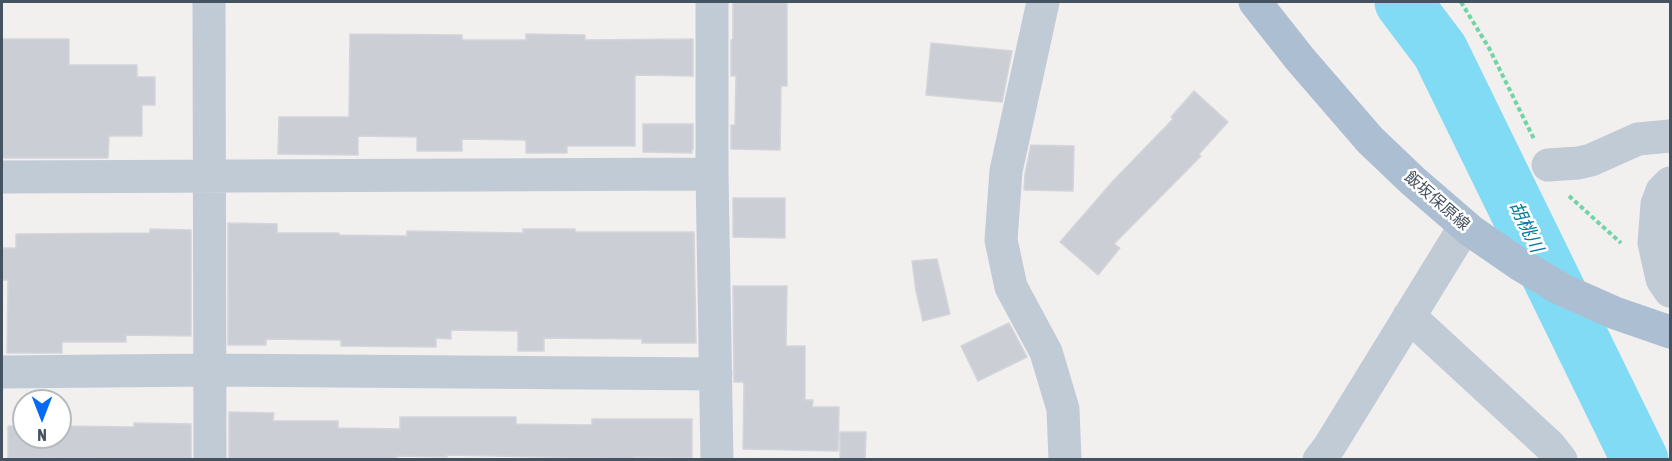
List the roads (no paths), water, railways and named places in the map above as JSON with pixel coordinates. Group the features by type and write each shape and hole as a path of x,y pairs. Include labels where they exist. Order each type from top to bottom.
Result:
{"main road":[{"name":"飯坂保原線","path":"1255,2 1300,59 1370,140 1468,228 1519,264 1561,289 1598,306 1671,332"}],"street":[{"path":"209,2 210,459"},
{"path":"712,2 712,174 717,459"},
{"path":"1043,2 1006,171 1001,240 1011,287 1046,352 1063,409 1065,459"},
{"path":"1548,165 1584,162 1638,139 1671,136"},
{"path":"2,177 712,174"},
{"path":"1671,183 1662,191 1657,204 1654,243 1662,279 1671,291"},
{"path":"1319,459 1329,447 1409,316 1468,228"},
{"path":"1409,316 1550,446 1561,459"},
{"path":"2,372 210,370 716,374"}],"waterway":[{"name":"胡桃川","path":"1403,2 1440,51 1640,460"}]}
